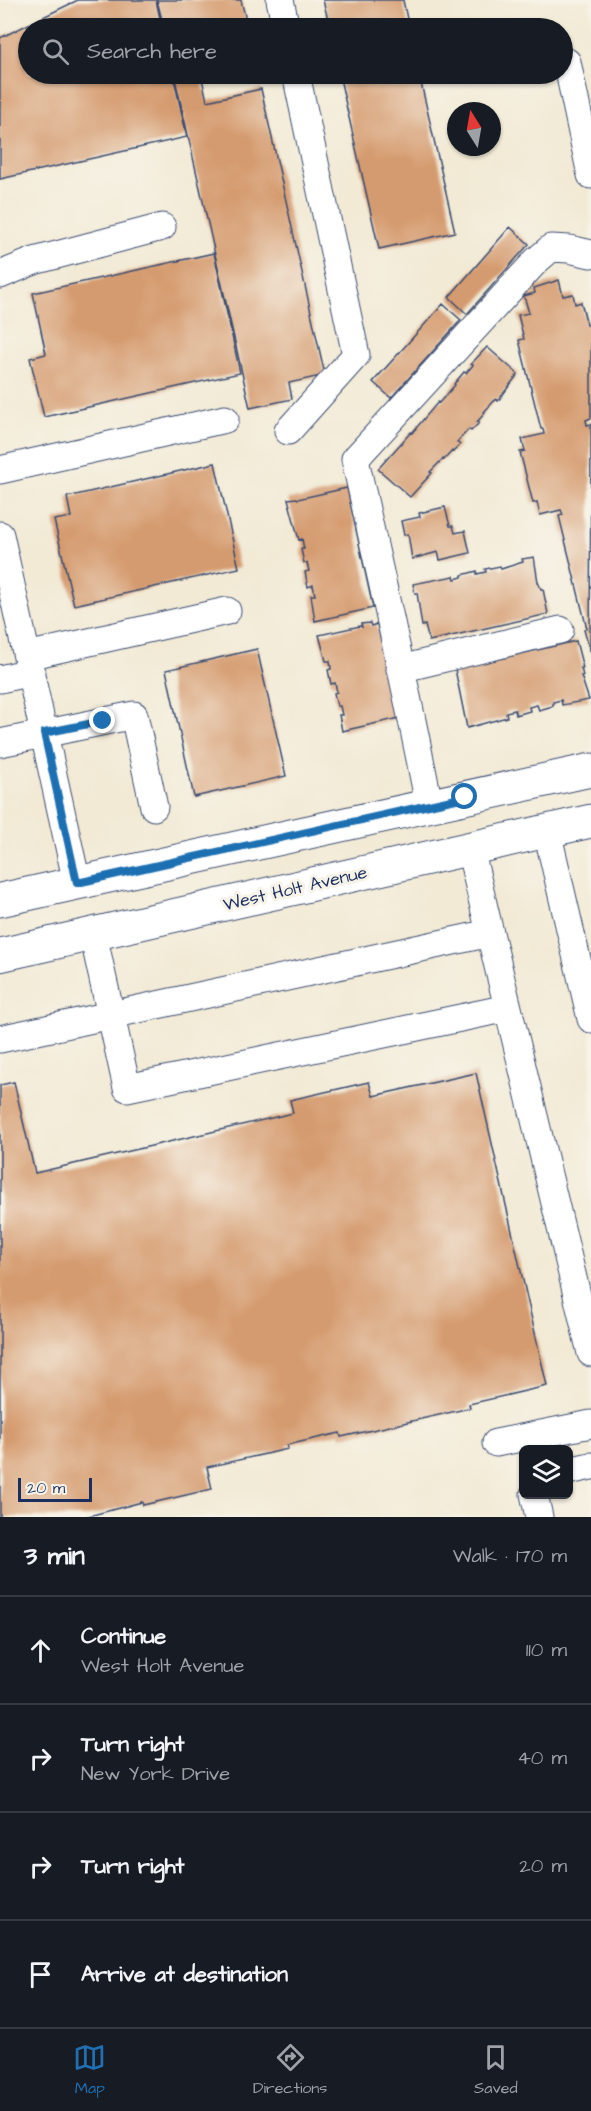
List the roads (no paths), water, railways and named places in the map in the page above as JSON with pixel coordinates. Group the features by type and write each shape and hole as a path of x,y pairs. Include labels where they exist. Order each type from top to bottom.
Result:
{"main road":[{"path":"0,900 591,770"},
{"name":"West Holt Avenue","path":"0,955 591,821"}],"street":[{"path":"280,0 284,18"},
{"path":"288,431 356,355 298,84"},
{"path":"572,84 591,175"},
{"path":"0,275 34,261 162,227"},
{"path":"429,805 355,459 536,261 551,248 591,254"},
{"path":"0,471 225,419"},
{"path":"0,535 77,883"},
{"path":"0,679 29,664 227,611"},
{"path":"400,669 560,630"},
{"path":"0,743 134,715 154,807"},
{"path":"548,831 579,915 591,1019"},
{"path":"470,848 591,1353"},
{"path":"0,1039 490,933"},
{"path":"93,934 127,1088 508,1008"},
{"path":"496,1443 591,1424"},
{"path":"573,1470 591,1466"},
{"path":"535,1499 539,1517"}]}
